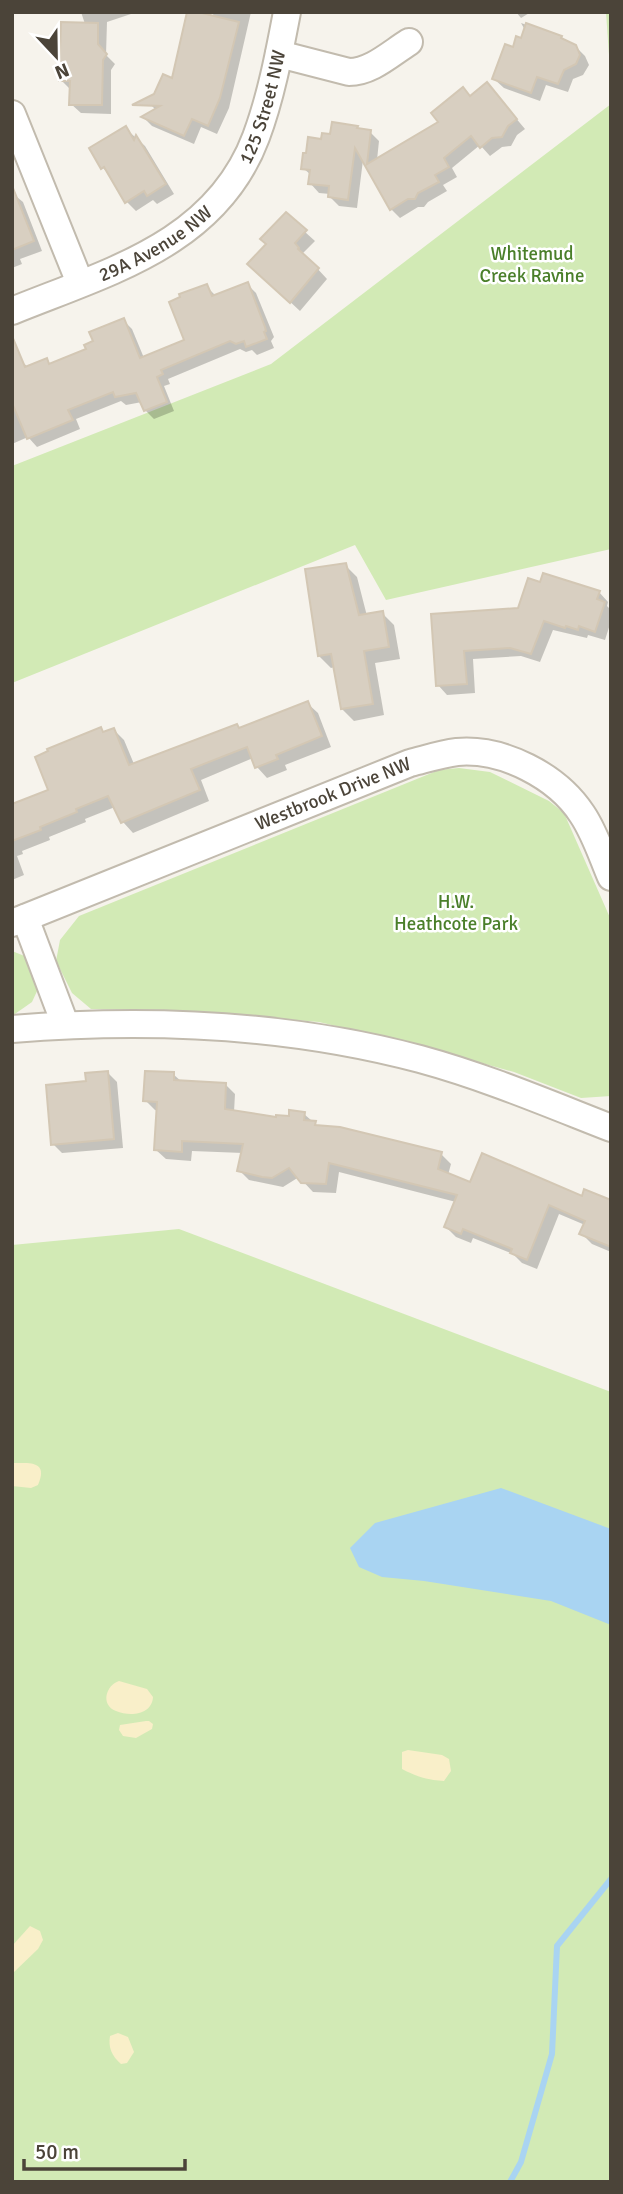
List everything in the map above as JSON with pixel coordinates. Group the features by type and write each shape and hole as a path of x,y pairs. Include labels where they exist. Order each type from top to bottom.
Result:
{"street":[{"name":"125 Street NW","path":"223,195 236,177 256,137 279,54 287,12"},
{"path":"279,54 357,72 366,70 409,42"},
{"name":"29A Avenue NW","path":"12,114 80,284"},
{"name":"29A Avenue NW","path":"12,311 135,260 170,242 189,228 223,195"},
{"name":"Westbrook Drive NW","path":"19,920 410,764 460,752 480,753 518,763 554,783 582,814 611,877"},
{"path":"19,920 65,1024"},
{"path":"12,1028 65,1024 136,1024 258,1030 368,1047 470,1074 610,1126"}],"green space":[{"path":"606,12 611,12 611,84"},
{"name":"Whitemud Creek Ravine","path":"611,104 611,549 386,600 355,545 12,683 12,466 271,364"},
{"name":"H.W. Heathcote Park","path":"459,768 490,772 549,801 564,813 611,920 611,1096 581,1098 514,1072 425,1047 319,1022 174,1010 91,1009 72,993 56,961 60,940 79,916 439,770"},
{"path":"12,951 27,957 38,989 32,1002 12,1016"},
{"path":"179,1229 611,1392 611,2182 12,2182 12,1245"}],"sand":[{"path":"12,1463 31,1463 39,1467 41,1477 38,1485 31,1488 12,1486"},
{"path":"119,1681 147,1689 153,1697 149,1708 134,1714 111,1708 106,1700 108,1691"},
{"path":"149,1721 153,1724 152,1729 136,1738 123,1736 119,1730 120,1725"},
{"path":"408,1750 442,1755 449,1759 451,1771 444,1781 407,1772 402,1769 402,1752"},
{"path":"30,1926 40,1931 43,1940 38,1949 12,1974 12,1946"},
{"path":"118,2033 128,2037 134,2052 127,2063 121,2064 110,2048 110,2036"}],"water":[{"path":"501,1488 611,1529 611,1625 551,1601 382,1577 359,1567 350,1548 375,1523"}],"building":[{"path":"187,12 239,22 220,98 208,126 192,119 184,136 141,117 160,106 132,105 154,94 163,74 172,78"},
{"path":"61,22 98,23 98,44 107,54 103,60 102,105 69,105 70,81 59,81"},
{"path":"526,23 562,36 561,38 576,45 580,55 576,64 564,70 558,84 537,77 531,93 492,79 505,44 513,47 516,36 521,38"},
{"path":"487,82 517,119 508,126 502,137 492,138 480,148 471,136 444,158 449,167 435,175 439,182 418,193 415,199 408,199 390,210 355,148 348,200 328,197 329,186 308,184 310,170 301,169 308,137 321,139 322,133 330,134 332,122 371,130 367,164 438,122 431,113 463,87 470,96"},
{"path":"126,126 134,140 136,135 166,184 147,196 144,191 125,203 104,167 101,169 89,148"},
{"path":"12,189 34,241 12,250"},
{"path":"286,212 307,230 295,243 319,268 290,303 247,264 266,244 260,239"},
{"path":"248,282 267,339 246,347 244,341 236,344 230,341 161,370 163,374 157,377 167,402 144,411 136,393 115,397 113,392 68,410 73,420 27,439 12,403 12,336 25,367 47,358 49,364 86,349 84,345 93,341 89,332 124,318 140,358 184,340 169,302 180,297 179,294 207,284 212,296"},
{"path":"346,563 359,615 383,611 389,647 364,651 373,704 341,709 331,654 318,656 305,569"},
{"path":"543,573 600,591 597,599 605,602 595,632 579,626 578,630 544,621 531,654 510,648 464,651 467,684 436,686 431,614 518,608 528,578 540,582"},
{"path":"308,701 322,736 276,755 278,759 255,768 247,747 191,769 200,790 121,823 108,796 40,827 41,830 12,841 12,804 48,790 35,757 48,751 47,749 101,727 103,732 114,728 129,765 237,724 239,728"},
{"path":"108,1071 114,1139 51,1145 46,1085 86,1081 85,1073"},
{"path":"145,1071 174,1072 174,1080 226,1083 225,1109 276,1117 289,1116 289,1110 305,1112 304,1120 316,1121 315,1125 340,1127 442,1152 438,1169 470,1182 482,1153 582,1196 584,1189 611,1200 611,1247 579,1234 585,1221 549,1205 527,1260 510,1253 512,1249 463,1229 461,1234 444,1227 457,1195 329,1163 326,1184 301,1183 289,1168 272,1178 262,1177 237,1171 243,1144 182,1141 182,1152 154,1150 157,1102 143,1101"}],"waterway":[{"path":"510,2182 521,2162 552,2054 557,1946 611,1879"}]}
